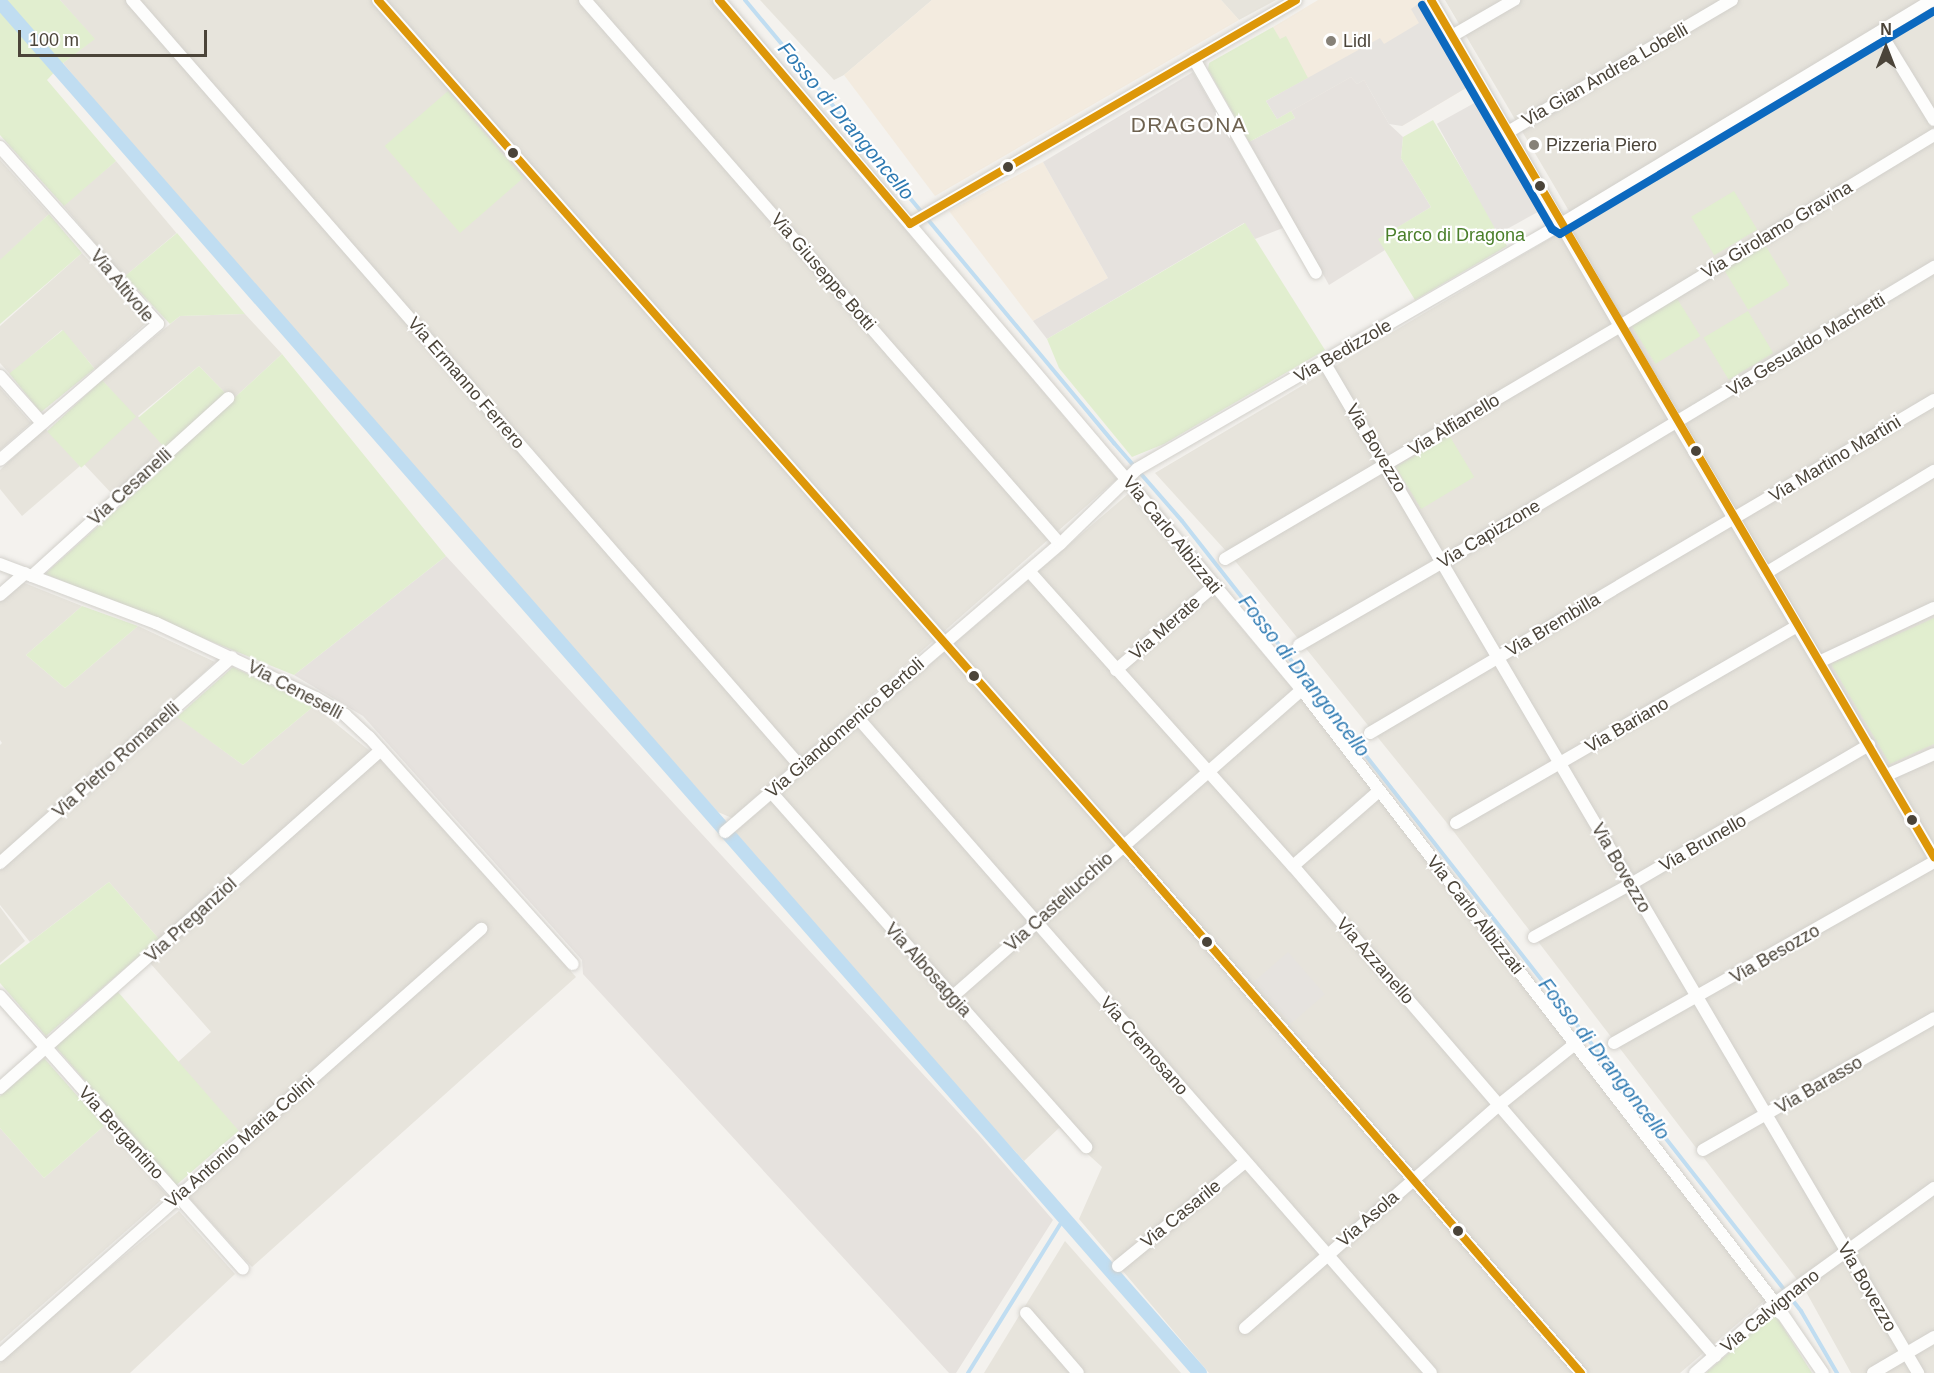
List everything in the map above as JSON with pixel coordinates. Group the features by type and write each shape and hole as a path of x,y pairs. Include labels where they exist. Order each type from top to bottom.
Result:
{"street":[{"name":"Via Ermanno Ferrero","path":"132,0 800,766"},
{"path":"378,0 1123,845 1581,1373"},
{"name":"Via Giuseppe Botti","path":"585,0 1060,544"},
{"name":"Via Carlo Albizzati","path":"718,0 1127,480 1302,690 1775,1303 1823,1373"},
{"path":"910,224 1296,0"},
{"path":"1431,0 1620,326 1934,857"},
{"path":"1452,36 1514,0"},
{"name":"Via Gian Andrea Lobelli","path":"1508,132 1732,0"},
{"name":"Via Bedizzole","path":"1127,480 1149,461 1561,224 1932,0"},
{"path":"1880,32 1934,120"},
{"path":"1194,59 1316,273"},
{"name":"Via Girolamo Gravina","path":"1620,326 1934,135"},
{"name":"Via Altivole","path":"0,147 158,324 0,460"},
{"name":"Via Gesualdo Machetti","path":"1677,422 1934,267"},
{"name":"Via Alfianello","path":"1225,559 1620,326"},
{"name":"Via Bovezzo","path":"1324,362 1443,562 1696,999 1767,1115 1918,1373"},
{"path":"0,376 42,423"},
{"name":"Via Cesanelli","path":"0,595 28,575 228,399"},
{"name":"Via Martino Martini","path":"1735,518 1934,400"},
{"name":"Via Capizzone","path":"1299,645 1677,422"},
{"path":"1766,573 1933,474"},
{"name":"Via Giandomenico Bertoli","path":"725,832 1060,544 1127,480"},
{"name":"Via Brembilla","path":"1370,733 1735,518"},
{"name":"Via Ceneselli","path":"0,564 126,610 232,657 333,707 361,728 573,964"},
{"name":"Via Azzanello","path":"1029,571 1293,866 1715,1356"},
{"name":"Via Merate","path":"1116,670 1214,586"},
{"path":"1819,662 1934,608"},
{"name":"Via Bariano","path":"1456,823 1797,626"},
{"name":"Via Pietro Romanelli","path":"0,863 232,657"},
{"name":"Via Castellucchio","path":"952,997 1302,690"},
{"name":"Via Cremosano","path":"858,718 1431,1373"},
{"name":"Via Brunello","path":"1534,937 1631,885 1869,745"},
{"name":"Via Preganziol","path":"0,1088 381,750"},
{"path":"1887,775 1934,754"},
{"path":"1293,866 1379,791"},
{"name":"Via Albosaggia","path":"771,792 1086,1147"},
{"name":"Via Besozzo","path":"1614,1043 1696,999 1934,862"},
{"name":"Via Antonio Maria Colini","path":"0,1355 481,929"},
{"name":"Via Bergantino","path":"0,996 243,1269"},
{"name":"Via Barasso","path":"1703,1150 1934,1018"},
{"name":"Via Asola","path":"1245,1328 1499,1105 1575,1044"},
{"name":"Via Casarile","path":"1118,1266 1245,1162"},
{"name":"Via Calvignano","path":"1695,1373 1775,1303 1934,1188"},
{"path":"1026,1313 1078,1373"},
{"path":"1873,1373 1934,1337"}],"shaded area":[{"path":"60,0 711,0 1117,479 732,818 718,812 436,497 258,287 187,211 63,63 94,39"},
{"path":"760,0 932,0 844,75 834,80"},
{"path":"932,0 1221,0 1239,20 935,196 844,75"},
{"path":"1221,0 1276,0 1239,20"},
{"path":"1318,0 1420,0 1471,85 1402,126 1363,80 1357,84 1351,77 1277,119 1285,37 1280,40 1273,27"},
{"path":"1445,0 1934,0 1934,1373 1851,1373 1805,1290 1451,828 1236,562 1155,473 1576,223"},
{"path":"1421,2 1471,85 1402,126 1389,124 1364,80 1357,84 1351,77 1277,119 1266,101 1380,38 1384,44 1419,23 1411,9"},
{"path":"1193,72 1283,228 1255,239 1244,223 1047,339 1033,321 1108,278 1043,162"},
{"path":"1351,77 1357,84 1364,80 1389,124 1403,137 1401,158 1431,207 1379,239 1385,250 1329,285 1249,142 1295,118 1291,111"},
{"path":"1478,101 1539,211 1498,234 1437,124"},
{"path":"0,160 49,214 0,261"},
{"path":"116,161 176,233 124,277 63,205"},
{"path":"1043,162 1108,278 1033,321 949,211"},
{"path":"82,253 145,324 95,369 62,330 10,374 0,363 0,326"},
{"path":"245,314 282,354 232,400 199,366 138,416 166,447 113,495 83,463 135,417 102,380 180,316"},
{"path":"0,388 31,423 0,450"},
{"path":"45,428 80,466 22,516 0,489 0,470"},
{"path":"1128,494 1293,689 1374,791 1765,1300 1680,1373 1209,1373 1079,1219 1102,1167 1059,1128 1024,1161 895,1020 735,832"},
{"path":"446,556 979,1135 1053,1220 956,1373 949,1373 583,974 582,960 363,716 294,675"},
{"path":"22,582 82,606 26,655 65,688 138,626 215,662 166,708 243,765 314,706 381,760 576,977 252,1267 188,1197 249,1143 178,1062 211,1032 150,963 165,949 159,939 109,882 30,942 0,905 0,745 2,743 0,740 0,602"},
{"path":"0,907 25,941 0,963"},
{"path":"1288,952 1325,994 1291,1024 1254,982"},
{"path":"104,1126 167,1195 0,1342 0,1128 44,1178"},
{"path":"179,1211 235,1274 130,1373 0,1373 0,1363 67,1302"},
{"path":"1065,1241 1181,1373 984,1373"}],"green space":[{"path":"4,0 60,0 95,39 63,63 47,80 116,161 64,206 0,135 0,4"},
{"path":"1273,27 1280,39 1286,36 1308,78 1266,101 1277,119 1291,111 1295,118 1249,142 1208,69 1209,63"},
{"path":"448,91 523,178 460,233 385,146"},
{"name":"Parco di Dragona","path":"1433,120 1507,246 1415,300 1378,239 1431,207 1401,158 1403,137"},
{"path":"1734,191 1757,230 1714,255 1691,217"},
{"path":"49,214 82,253 0,324 0,260"},
{"path":"1245,223 1325,350 1164,444 1132,457 1059,368 1047,339"},
{"path":"177,233 245,314 180,316 170,324 125,276"},
{"path":"1764,243 1789,285 1748,310 1723,268"},
{"path":"1676,297 1700,336 1655,364 1631,325"},
{"path":"1748,311 1773,353 1729,380 1703,338"},
{"path":"63,330 94,369 41,412 9,373"},
{"path":"282,354 446,556 294,675 45,574 174,458 138,418 199,366 232,400"},
{"path":"102,380 136,417 81,468 47,431"},
{"path":"1449,435 1474,477 1421,509 1396,467"},
{"path":"82,606 138,626 65,688 26,655"},
{"path":"1934,618 1934,744 1890,764 1831,664"},
{"path":"233,667 314,706 243,765 177,717"},
{"path":"109,882 159,939 46,1036 0,983 0,965"},
{"path":"118,992 239,1131 176,1185 55,1046"},
{"path":"44,1058 104,1126 44,1178 0,1128 0,1096"},
{"path":"1774,1313 1812,1373 1706,1373"}],"waterway":[{"name":"Fosso di Drangoncello","path":"745,0 1114,443 1182,521 1801,1311 1837,1373"},
{"path":"0,2 1200,1373"},
{"path":"968,1373 1064,1218"}],"transit line":[{"path":"378,0 1123,845 1581,1373"},
{"path":"719,0 910,224 1296,0"},
{"path":"1431,0 1934,857"},
{"path":"1422,5 1552,229 1560,234 1934,11"}],"place":[{"name":"Lidl","path":"1331,41"},
{"name":"Pizzeria Piero","path":"1534,145"}],"district":[{"name":"DRAGONA","path":"1189,125"}]}
